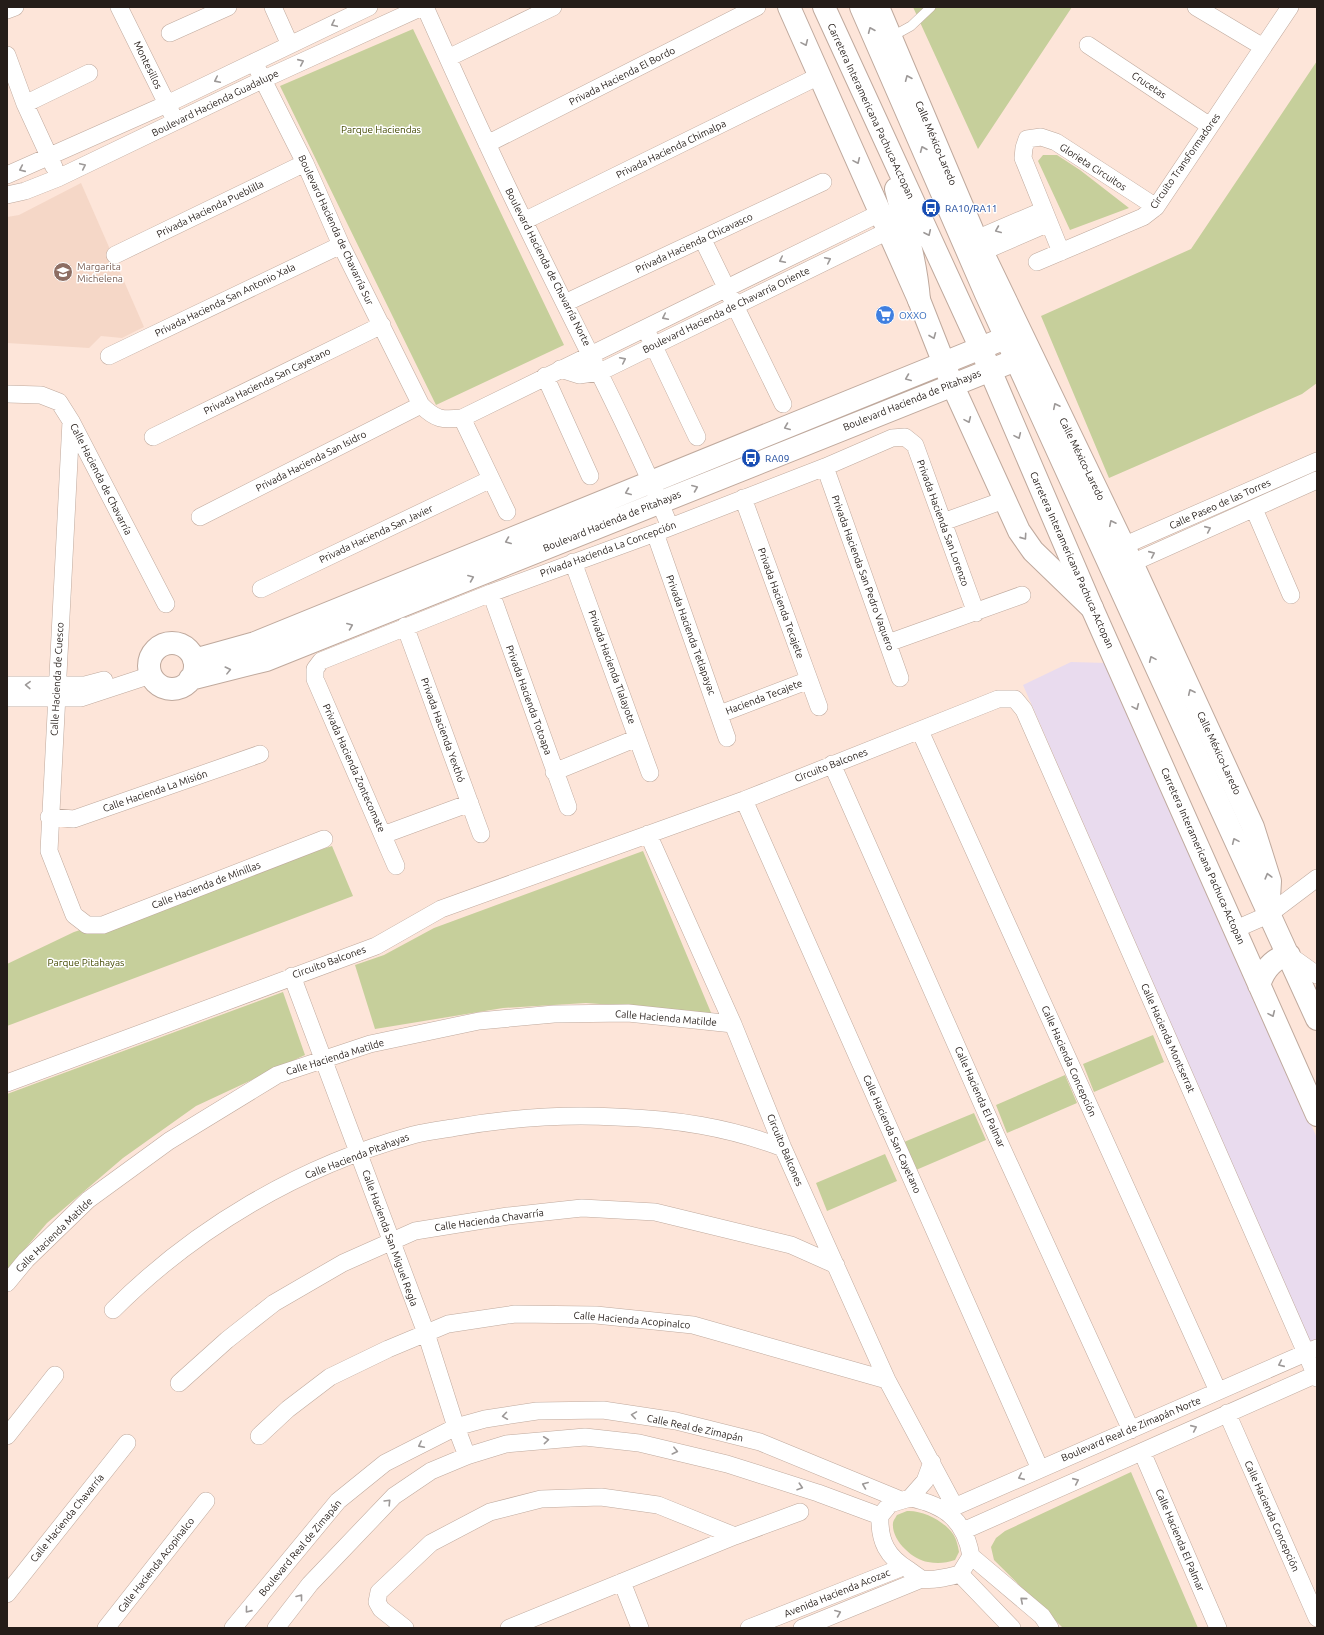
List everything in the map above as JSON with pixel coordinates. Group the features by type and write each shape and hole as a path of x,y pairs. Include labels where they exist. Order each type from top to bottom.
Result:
{"street":[{"path":"7,10 14,7"},
{"name":"Montesillos","path":"119,7 176,122"},
{"path":"170,33 228,7"},
{"path":"273,7 290,45"},
{"name":"Boulevard Hacienda Guadalupe","path":"7,175 167,104 369,7"},
{"name":"Boulevard Hacienda Guadalupe","path":"7,195 25,191 58,178 262,80 423,7"},
{"name":"Boulevard Hacienda de Chavarría Norte","path":"423,7 487,144 591,353 656,492 662,530"},
{"path":"448,58 553,7"},
{"name":"Privada Hacienda El Bordo","path":"487,144 757,7"},
{"path":"789,7 919,300 952,384 1019,531 1033,551 1092,608"},
{"name":"Carretera Interamericana Pachuca-Actopan","path":"824,7 981,349 1092,608 1236,928 1259,985 1317,1115"},
{"path":"861,7 1023,356 1037,404 1268,915 1289,955 1317,1020"},
{"path":"1196,7 1263,47"},
{"name":"Circuito Transformadores","path":"1037,262 1143,217 1156,207 1290,7"},
{"name":"Calle México-Laredo","path":"878,10 891,37 979,246 991,288"},
{"name":"Crucetas","path":"1088,45 1210,126"},
{"path":"7,55 25,104 50,157 58,178"},
{"name":"Boulevard Hacienda de Chavarría Sur","path":"254,62 305,163 341,244 427,411"},
{"path":"25,104 89,73"},
{"name":"Privada Hacienda Chimalpa","path":"524,221 820,76"},
{"path":"882,133 917,272 919,300"},
{"name":"Glorieta Circuitos","path":"1047,217 1023,158 1027,139 1041,137 1056,142 1156,207"},
{"name":"Privada Hacienda Pueblilla","path":"115,255 305,163"},
{"name":"Privada Hacienda Chicavasco","path":"565,303 703,240 823,182"},
{"path":"979,246 1047,217 1061,252"},
{"name":"Boulevard Hacienda de Chavarría Oriente","path":"427,411 445,420 462,418 591,353 726,288 884,222"},
{"name":"Boulevard Hacienda de Chavarría Oriente","path":"560,369 579,375 600,372 735,306 884,222"},
{"path":"703,240 783,404"},
{"name":"Privada Hacienda San Antonio Xala","path":"109,356 341,244"},
{"path":"958,300 966,303 975,303 991,288"},
{"name":"Privada Hacienda San Cayetano","path":"153,437 382,325"},
{"path":"645,327 697,437"},
{"name":"Boulevard Hacienda de Pitahayas","path":"192,670 266,660 656,492 944,364 1013,335"},
{"name":"Calle México-Laredo","path":"1023,356 1128,555 1253,827 1270,881 1268,915"},
{"name":"Boulevard Hacienda de Pitahayas","path":"656,492 952,384 1023,356"},
{"path":"545,376 590,476"},
{"name":"Calle Hacienda de Chavarría","path":"7,394 41,395 59,402 71,421 166,604"},
{"path":"1008,413 1012,405 1024,400 1037,404"},
{"name":"Privada Hacienda San Isidro","path":"200,517 427,411"},
{"path":"462,418 507,512"},
{"name":"Calle Hacienda de Cuesco","path":"71,421 49,817 49,851 74,915 87,925"},
{"name":"Privada Hacienda La Concepción","path":"315,669 321,661 405,626 662,530 825,467 892,438 905,437"},
{"name":"Privada Hacienda San Lorenzo","path":"905,437 915,445 976,612"},
{"name":"Calle Paseo de las Torres","path":"1128,555 1174,524 1317,461"},
{"name":"Privada Hacienda San Pedro Vaquero","path":"825,467 900,678"},
{"name":"Privada Hacienda San Javier","path":"261,589 491,480"},
{"name":"Calle Paseo de las Torres","path":"1128,555 1181,542 1317,480"},
{"name":"Privada Hacienda Tecajete","path":"743,498 819,708"},
{"path":"944,522 1004,500"},
{"path":"1254,509 1291,595"},
{"path":"1174,524 1181,542"},
{"name":"Privada Hacienda Tetlapayac","path":"662,530 727,738"},
{"name":"Privada Hacienda Tlalayote","path":"573,562 650,773"},
{"name":"Privada Hacienda Totoapa","path":"491,593 554,772 568,806"},
{"path":"888,643 1022,595"},
{"name":"Privada Hacienda Yexthó","path":"405,626 481,834"},
{"path":"163,644 179,644 186,648 192,670 180,687 173,689 160,685 150,672 152,654 163,644"},
{"name":"Privada Hacienda Zontecomate","path":"315,669 315,679 396,866"},
{"path":"7,698 57,693 85,685 150,672"},
{"name":"Hacienda Tecajete","path":"720,714 809,680"},
{"path":"7,685 57,693"},
{"name":"Circuito Balcones","path":"7,1083 376,946 441,909 744,800 998,699 1015,700"},
{"name":"Calle Hacienda Montserrat","path":"1015,700 1024,710 1311,1350 1316,1376"},
{"name":"Calle Hacienda Concepción","path":"920,731 1218,1391"},
{"path":"554,772 637,738"},
{"name":"Calle Hacienda La Misión","path":"49,817 74,819 260,754"},
{"name":"Calle Hacienda El Palmar","path":"832,764 996,1135 1131,1430"},
{"name":"Calle Hacienda San Cayetano","path":"744,800 1040,1469"},
{"path":"383,835 470,803"},
{"name":"Circuito Balcones","path":"648,834 733,1024 784,1148 887,1380 932,1462 950,1509"},
{"name":"Calle Hacienda de Minillas","path":"87,925 103,925 324,840"},
{"path":"1217,888 1229,892 1236,890 1243,886 1250,874"},
{"path":"1236,928 1268,915 1317,878"},
{"path":"1259,985 1262,977 1270,965 1280,957 1289,955 1317,975"},
{"name":"Calle Hacienda San Miguel Regla","path":"292,976 426,1333 456,1427 467,1456"},
{"name":"Calle Hacienda Matilde","path":"7,1283 26,1260 88,1200 169,1141 277,1075 370,1044 479,1021 554,1014 628,1013 733,1024"},
{"name":"Calle Hacienda Pitahayas","path":"113,1310 168,1260 217,1224 278,1188 359,1153 413,1135 500,1119 580,1115 645,1118 714,1127 748,1135 784,1148"},
{"name":"Calle Hacienda Chavarría","path":"179,1383 227,1340 274,1303 343,1263 415,1231 508,1216 582,1208 655,1212 790,1245 836,1265"},
{"name":"Calle Hacienda Acopinalco","path":"259,1436 288,1409 330,1376 448,1324 515,1314 596,1315 693,1325 887,1380"},
{"name":"Boulevard Real de Zimapán Norte","path":"950,1509 1311,1350"},
{"path":"7,1436 55,1375"},
{"path":"963,1531 1228,1413 1316,1376"},
{"name":"Calle Real de Zimapán","path":"456,1427 485,1419 537,1411 603,1410 676,1421 760,1442 905,1499"},
{"name":"Calle Hacienda Concepción","path":"1228,1413 1317,1618"},
{"path":"1152,1421 1160,1443"},
{"name":"Boulevard Real de Zimapán","path":"233,1628 338,1501 385,1463 456,1427"},
{"path":"276,1628 310,1584 394,1496 431,1471 467,1456 506,1444 585,1436 639,1443 727,1464 818,1493 880,1516"},
{"name":"Calle Hacienda Chavarría","path":"7,1594 127,1443"},
{"name":"Calle Hacienda El Palmar","path":"1142,1452 1218,1628"},
{"path":"905,1499 925,1501 950,1509 950,1514 969,1540 971,1556 960,1574 942,1578 922,1579 903,1567 887,1552 879,1533 880,1516 890,1504 905,1499 926,1481 932,1462"},
{"path":"405,1628 381,1609 377,1602 379,1592 431,1543 490,1512 541,1498 601,1497 658,1505 735,1536"},
{"name":"Calle Hacienda Acopinalco","path":"106,1628 206,1501"},
{"path":"509,1628 735,1536 800,1512"},
{"path":"971,1556 1042,1616 1050,1628"},
{"name":"Avenida Hacienda Acozac","path":"749,1628 903,1567"},
{"path":"960,1574 1012,1628"},
{"name":"Avenida Hacienda Acozac","path":"802,1628 922,1579"},
{"path":"622,1582 640,1628"}],"lane":[{"path":"891,37 911,26 932,7"}],"shaded area":[{"name":"Margarita Michelena","path":"81,183 144,327 122,338 101,336 89,348 7,343 7,217 19,215"},
{"path":"1071,662 1107,663 1317,1138 1317,1340 1311,1344 1023,685"}],"green space":[{"path":"913,7 1072,7 978,149"},
{"name":"Parque Haciendas","path":"413,29 564,345 436,405 280,86"},
{"path":"1317,61 1317,383 1302,394 1109,478 1041,316 1191,249"},
{"path":"1043,155 1057,155 1080,170 1129,208 1070,230 1038,161"},
{"name":"Parque Pitahayas","path":"332,846 353,896 7,1026 7,964 74,932"},
{"path":"643,851 712,1015 694,1011 586,1003 503,1008 375,1029 355,965 384,955 434,928"},
{"path":"283,992 305,1055 196,1106 123,1158 47,1223 7,1270 7,1094"},
{"path":"1153,1035 1164,1062 1094,1092 1083,1064"},
{"path":"1065,1075 1077,1103 1007,1133 996,1105"},
{"path":"974,1113 986,1140 916,1170 904,1142"},
{"path":"885,1154 897,1181 827,1211 816,1183"},
{"path":"1131,1472 1198,1628 1063,1628 994,1560 991,1547 996,1538 1005,1531"},
{"path":"907,1511 920,1512 933,1517 949,1529 957,1542 959,1550 955,1560 942,1563 928,1562 916,1557 904,1548 896,1536 893,1529 893,1523 897,1515"}],"place":[{"name":"RA10/RA11","path":"931,208"},
{"name":"Margarita Michelena","path":"63,272"},
{"name":"OXXO","path":"885,315"},
{"name":"RA09","path":"751,458"}]}
